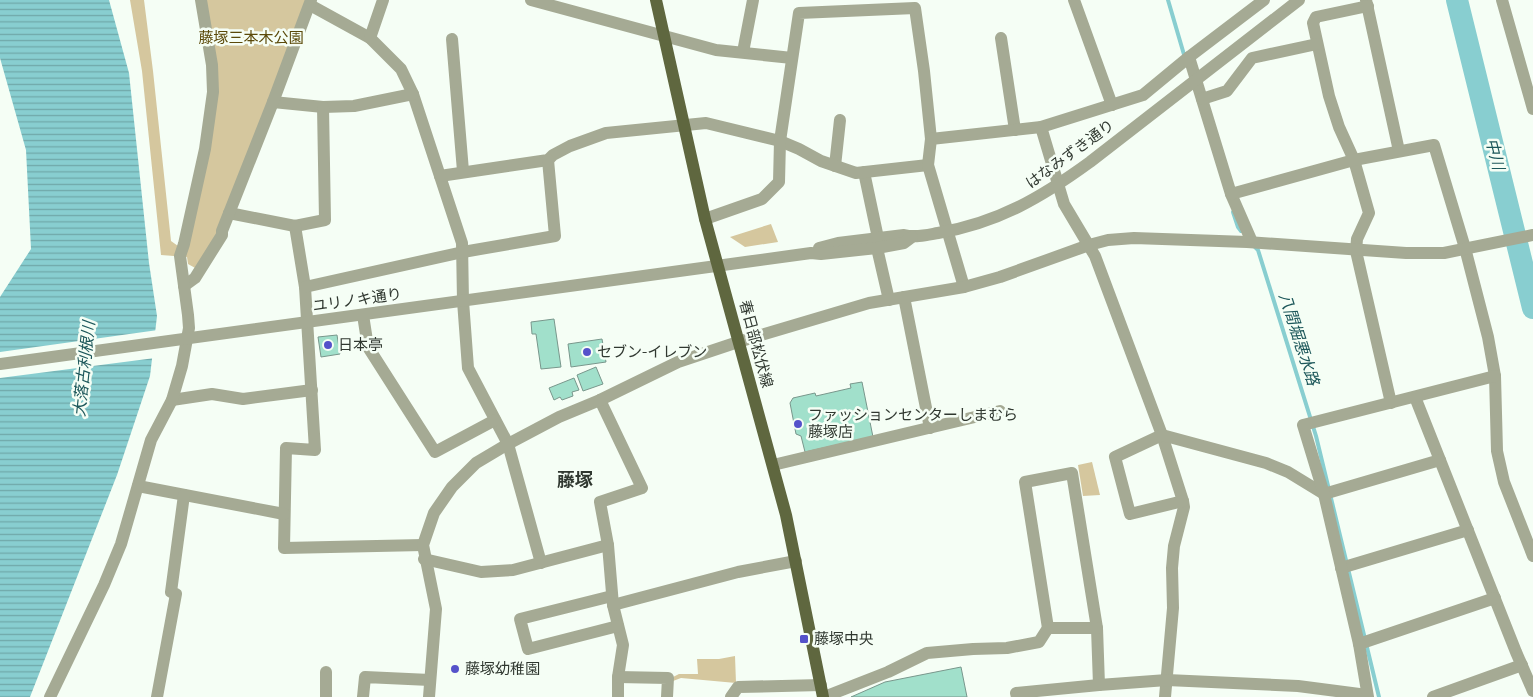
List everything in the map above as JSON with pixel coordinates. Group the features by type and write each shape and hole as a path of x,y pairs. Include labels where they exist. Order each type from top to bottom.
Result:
{"main road":[{"name":"春日部松伏線","path":"656,0 705,219 773,465 796,561 822,693"}],"street":[{"path":"50,697 104,585 121,544 151,440 172,400 182,366 189,328 180,256 205,149 213,92 212,65 202,0"},
{"path":"370,38 383,0"},
{"path":"532,0 716,50 792,58"},
{"path":"743,52 753,0"},
{"path":"1074,0 1112,105"},
{"path":"930,138 1041,127 1143,95 1264,0"},
{"name":"はなみずき通り","path":"718,266 811,253 820,247 878,243 904,235 912,237 948,231 1003,215 1030,203 1058,186 1090,162 1299,0"},
{"path":"1502,0 1533,109"},
{"path":"184,286 195,278 222,235 311,2 370,38 401,69 413,94 462,243 463,301 468,368 508,444 541,563"},
{"path":"1391,402 1356,250 1357,238 1369,213 1354,160 1329,96 1313,24 1316,18 1367,3 1399,151"},
{"path":"705,219 762,199 779,182 780,141 800,13 915,8 924,71 930,138 928,165 964,287"},
{"path":"1001,38 1015,130"},
{"path":"452,39 463,172"},
{"path":"1202,99 1227,91 1252,58 1317,44"},
{"path":"1185,61 1197,79 1231,194 1252,242"},
{"path":"273,102 323,107 354,106 413,94"},
{"path":"229,214 295,226 325,220 323,107"},
{"path":"835,166 840,120"},
{"path":"440,176 548,160 553,155 570,146 606,133 706,123 780,141 820,161 856,173 928,165"},
{"path":"1041,127 1064,204 1095,256 1162,435 1183,501 1184,507 1174,546 1172,568 1173,608 1166,697"},
{"path":"1231,194 1354,160 1434,144 1469,247 1488,337 1495,376 1497,451 1504,482 1533,556"},
{"path":"305,287 463,252 555,236 548,160"},
{"path":"864,172 889,300"},
{"path":"295,226 305,287 315,450 286,448 284,548 422,545"},
{"path":"429,697 436,609 422,545 434,513 452,486 476,462 508,444 559,417 600,400 678,362 869,303 964,287 1000,277 1108,240 1134,238 1252,242 1444,254 1469,247 1533,235"},
{"name":"ユリノキ通り","path":"0,364 718,266"},
{"path":"904,297 930,428"},
{"path":"363,315 368,347 435,452 495,420"},
{"path":"1017,697 1016,693 1167,680 1298,686 1368,696 1359,644 1324,494 1303,425 1495,376"},
{"path":"172,400 212,394 243,399 312,390"},
{"path":"1415,397 1533,691"},
{"path":"600,400 642,488 600,502 608,545 612,600 623,644 618,677 618,697"},
{"path":"773,465 1000,411"},
{"path":"1183,501 1130,514 1115,457 1162,435 1266,463 1288,472 1324,494 1440,460"},
{"path":"731,697 738,687 822,693 888,672 927,653 1007,648 1039,642 1048,628 1026,482 1072,473 1097,628 1099,685"},
{"path":"138,486 284,514"},
{"path":"157,697 176,594 171,592 184,495"},
{"path":"1341,568 1468,530"},
{"path":"424,559 481,572 513,570 608,545"},
{"path":"618,626 528,649 520,619 796,561"},
{"path":"1359,644 1495,598"},
{"path":"1048,628 1097,628"},
{"path":"1432,697 1522,665"},
{"path":"326,672 326,697"},
{"path":"363,697 365,677 430,680"},
{"path":"618,677 668,678 667,697"}],"green space":[{"name":"藤塚三本木公園","path":"130,0 144,0 171,241 178,246 211,138 205,0 307,0 212,245 197,269 188,264 187,257 161,255 142,71"},
{"path":"771,224 778,242 745,247 730,237"},
{"path":"1092,462 1100,495 1083,496 1078,465"},
{"path":"735,656 736,683 681,678 673,681 673,677 679,674 698,674 697,659 719,659"}],"water":[{"name":"大落古利根川","path":"0,0 109,0 129,73 149,263 157,316 150,376 117,475 30,697 0,697 0,297 31,249 26,150 0,58"}],"pier":[{"path":"158,330 155,358 0,378 0,352"}],"building":[{"path":"554,319 561,367 541,369 536,334 532,334 531,322"},
{"path":"337,335 340,354 321,357 318,337"},
{"path":"602,339 606,362 571,367 568,344"},
{"path":"596,367 603,384 583,391 577,375"},
{"path":"574,378 579,390 572,392 573,396 562,400 560,397 554,400 549,388"},
{"path":"862,382 873,437 805,452 801,436 796,434 790,403 793,398 815,393 816,396 851,388 850,384"},
{"path":"961,667 967,697 851,697 885,682"}],"waterway":[{"name":"八間堀悪水路","path":"1168,0 1185,58"},
{"name":"中川","path":"1457,0 1533,308"},
{"name":"八間堀悪水路","path":"1233,212 1241,231"},
{"name":"八間堀悪水路","path":"1254,246 1258,250 1316,436 1379,697"}],"place":[{"name":"日本亭","path":"328,345"},
{"name":"セブン-イレブン","path":"587,352"},
{"name":"ファッションセンターしまむら 藤塚店","path":"798,424"},
{"name":"藤塚中央","path":"804,639"},
{"name":"藤塚幼稚園","path":"455,669"}],"district":[{"name":"藤塚","path":"575,480"}]}
